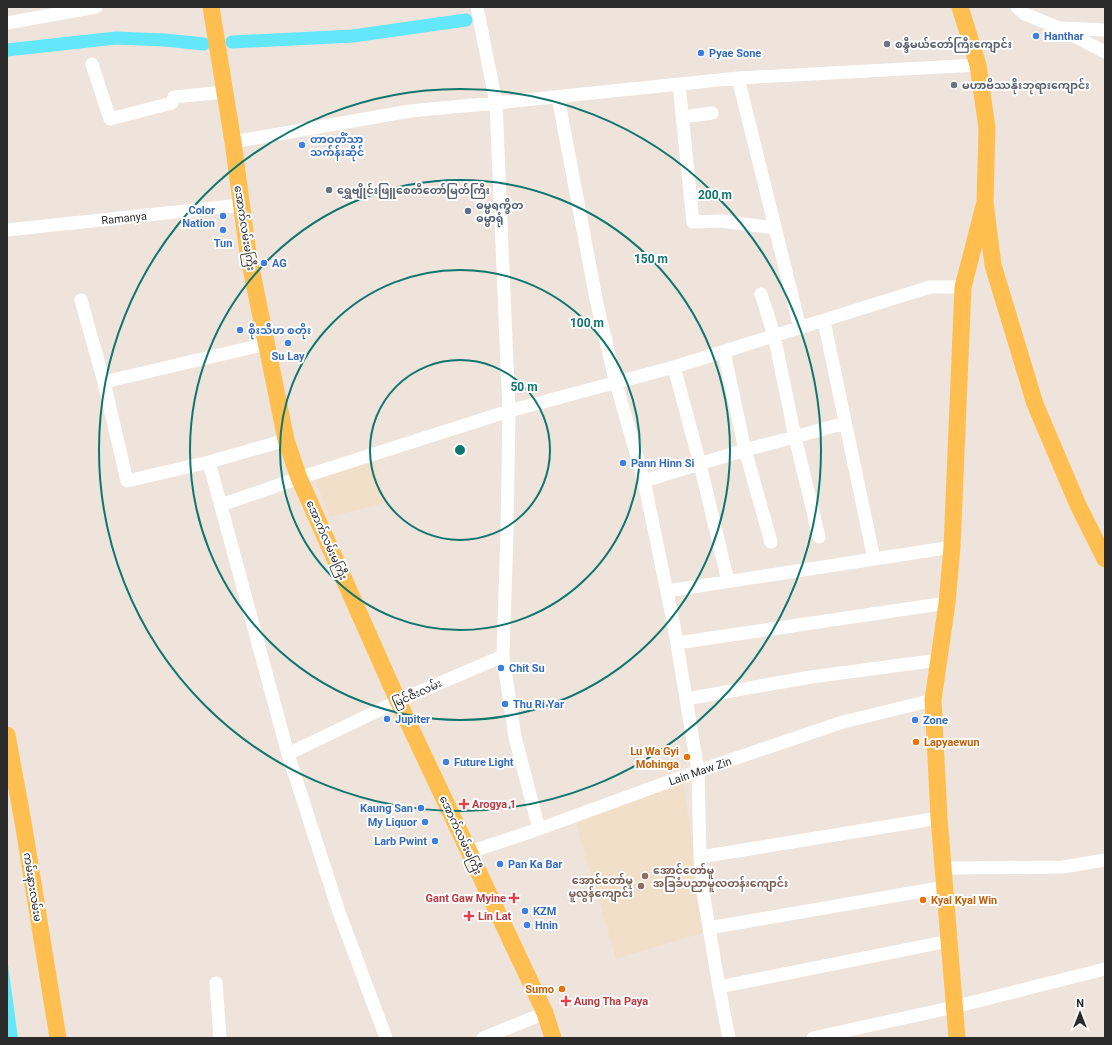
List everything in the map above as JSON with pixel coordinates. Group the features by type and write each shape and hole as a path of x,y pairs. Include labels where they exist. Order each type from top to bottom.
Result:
{"main road":[{"name":"အောက်လမ်းမကြီး","path":"211,7 233,142 248,253 286,440 299,478 398,701 545,1013 553,1038"},
{"path":"960,7 978,65 987,128 985,202 994,265 1035,404 1078,505 1105,559"},
{"path":"957,1038 939,818 933,700 952,547 963,288 985,202"},
{"name":"ကမ်းနားလမ်းမ","path":"7,735 23,822 58,1038"}],"street":[{"path":"7,23 96,7"},
{"path":"478,7 496,103 509,411 503,656 515,737 539,830"},
{"path":"1016,7 1025,14 1059,28 1105,52"},
{"path":"1059,28 1105,30"},
{"path":"92,64 110,119 172,103 174,97 225,92"},
{"path":"233,142 410,110 558,97 738,78 978,65"},
{"path":"738,78 800,328"},
{"path":"679,84 693,222 721,221 775,228"},
{"path":"558,97 597,304 616,383 644,481 677,643 698,771 700,857 704,898 729,1038"},
{"path":"682,117 712,113"},
{"name":"Ramanya","path":"7,230 241,205"},
{"path":"221,505 299,478 509,411 674,367 930,288 963,288"},
{"path":"761,294 774,335 795,437 819,537"},
{"path":"80,300 104,382 127,481 209,462 286,440"},
{"path":"824,321 874,559"},
{"path":"104,382 266,344"},
{"path":"724,352 745,450 771,542"},
{"path":"674,367 700,464 728,581"},
{"path":"644,481 745,450 846,422"},
{"path":"209,462 288,754 339,912 386,1038"},
{"path":"667,591 952,547"},
{"path":"677,643 946,603"},
{"name":"မြင်ဇီးလမ်း","path":"288,754 398,701 503,656"},
{"path":"686,699 811,677 939,660"},
{"name":"Lain Maw Zin","path":"470,852 539,830 698,771 843,722 933,700"},
{"path":"700,857 939,818"},
{"path":"943,868 1063,867 1105,860"},
{"path":"709,928 945,887"},
{"path":"719,987 949,941"},
{"path":"813,1038 954,1007 1105,969"},
{"path":"216,983 220,1038"},
{"path":"483,1038 545,1013"}],"shaded area":[{"path":"374,459 385,503 330,517 315,480"},
{"name":"အောင်တော်မူ အခြခံပညာမူလတန်းကျောင်း","path":"683,781 706,932 616,959 575,821"}],"water":[{"path":"7,958 18,1038 7,1038"}],"waterway":[{"path":"232,42 353,36 466,20"},
{"path":"7,50 116,38 165,40 204,44"}],"place":[{"name":"Hanthar","path":"1036,36"},
{"name":"စန္ဒီမယ်တော်ကြီးကျောင်း","path":"887,44"},
{"name":"Pyae Sone","path":"701,53"},
{"name":"မဟာဗိဿနိုးဘုရားကျောင်း","path":"954,85"},
{"name":"တာဝတိံသာ သက်န်းဆိုင်","path":"302,145"},
{"name":"ရွှေဗျိုင်းဖြူစေတီတော်မြတ်ကြီး","path":"329,190"},
{"name":"ဓမ္မရက္ခိတ ဓမ္မာရုံ","path":"468,211"},
{"name":"Color Nation","path":"223,216"},
{"name":"Tun","path":"223,230"},
{"name":"AG","path":"264,263"},
{"name":"စိုးသီဟ စတိုး","path":"240,330"},
{"name":"Su Lay","path":"288,343"},
{"name":"Pann Hinn Si","path":"623,463"},
{"name":"Chit Su","path":"501,668"},
{"name":"Thu Ri Yar","path":"505,704"},
{"name":"Jupiter","path":"387,719"},
{"name":"Zone","path":"915,720"},
{"name":"Lapyaewun","path":"916,742"},
{"name":"Lu Wa Gyi Mohinga","path":"687,757"},
{"name":"Future Light","path":"446,762"},
{"name":"Arogya 1","path":"464,804"},
{"name":"Kaung San","path":"421,808"},
{"name":"My Liquor","path":"425,822"},
{"name":"Larb Pwint","path":"435,841"},
{"name":"Pan Ka Bar","path":"500,864"},
{"name":"အောင်တော်မူ အခြခံပညာမူလတန်းကျောင်း","path":"645,876"},
{"name":"အောင်တော်မူ မူလွန်ကျောင်း","path":"641,886"},
{"name":"Gant Gaw Myine","path":"514,898"},
{"name":"Kyal Kyal Win","path":"923,900"},
{"name":"KZM","path":"525,911"},
{"name":"Lin Lat","path":"469,916"},
{"name":"Hnin","path":"527,925"},
{"name":"Sumo","path":"562,989"},
{"name":"Aung Tha Paya","path":"566,1001"}]}
